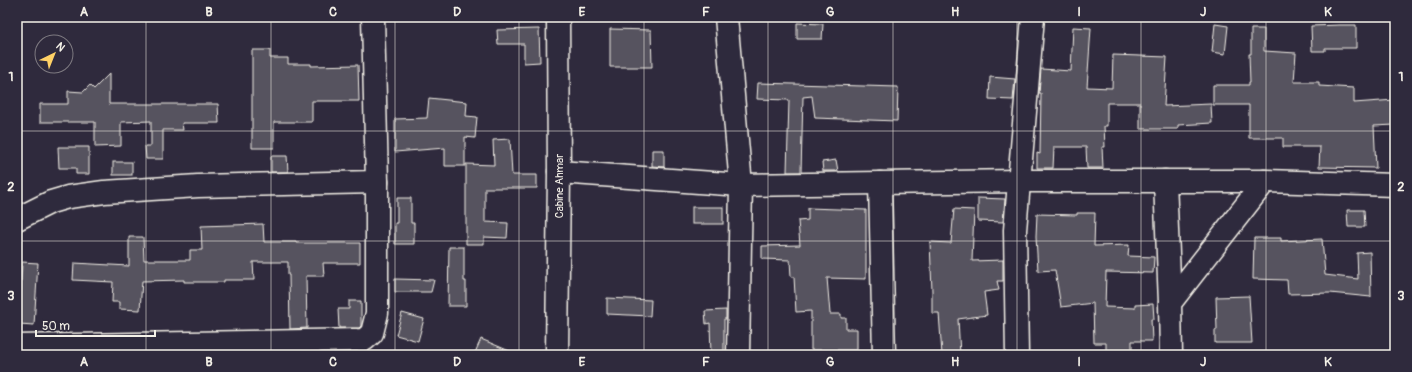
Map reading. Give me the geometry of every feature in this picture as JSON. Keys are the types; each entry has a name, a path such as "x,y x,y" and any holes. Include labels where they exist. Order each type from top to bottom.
{"street":[{"path":"17,346 364,340 372,333 377,313 377,182 373,17"},
{"name":"Cabine Ahmar","path":"557,355 559,172 558,17"},
{"path":"726,17 741,185 738,355"},
{"path":"1017,355 1016,230 1032,17"},
{"path":"559,172 741,185 1020,181 1265,181 1395,185"},
{"path":"1164,181 1171,355"},
{"path":"1170,303 1265,181"},
{"path":"17,219 51,202 68,197 104,192 198,186 377,182"},
{"path":"880,183 884,355"}],"building":[{"path":"797,23 823,24 822,39 797,39"},
{"path":"1215,24 1228,26 1225,54 1212,52"},
{"path":"1356,25 1356,48 1325,48 1325,51 1312,51 1311,26"},
{"path":"1073,27 1091,28 1087,87 1112,88 1113,55 1167,57 1164,106 1211,104 1212,123 1178,125 1178,129 1140,129 1140,103 1107,103 1107,126 1104,126 1105,147 1102,147 1103,168 1087,168 1086,147 1054,147 1053,168 1037,168 1037,153 1040,154 1041,93 1039,93 1041,69 1071,71"},
{"path":"539,29 540,62 524,63 524,44 498,44 497,30"},
{"path":"610,29 651,30 652,67 610,67"},
{"path":"1251,29 1264,29 1264,51 1296,53 1294,82 1319,82 1319,86 1354,88 1354,103 1395,100 1395,125 1374,126 1376,168 1319,167 1320,147 1283,147 1283,138 1249,138 1249,105 1213,105 1213,85 1249,85"},
{"path":"252,50 270,50 270,58 288,58 288,64 311,64 311,66 358,65 359,101 312,101 312,122 274,122 274,148 252,148"},
{"path":"109,74 109,104 218,104 219,123 182,123 183,130 163,130 163,159 146,159 145,146 151,146 151,121 121,122 121,146 95,147 95,122 40,122 40,104 68,104 68,91 83,92 90,85 94,89"},
{"path":"990,77 1015,79 1013,100 989,99"},
{"path":"758,83 898,87 897,121 815,118 812,96 803,97 801,172 787,172 789,100 757,99"},
{"path":"429,98 467,102 466,116 477,117 475,138 465,137 465,166 445,166 445,148 395,152 395,119 427,118"},
{"path":"510,139 512,175 537,175 537,188 485,188 485,222 508,223 507,238 484,237 484,244 466,244 466,164 494,165 493,140"},
{"path":"58,147 89,147 89,174 76,174 76,168 59,168"},
{"path":"652,150 664,150 664,167 652,166"},
{"path":"271,156 287,156 288,172 271,172"},
{"path":"836,160 838,171 823,171 822,162"},
{"path":"113,162 132,162 132,175 113,175"},
{"path":"397,198 411,198 411,223 414,223 414,244 395,244"},
{"path":"978,198 1005,199 1003,222 978,221"},
{"path":"692,207 723,207 723,224 692,224"},
{"path":"808,208 866,210 866,279 827,278 830,314 841,314 841,318 846,318 846,329 857,329 857,350 811,350 811,311 796,312 794,277 791,277 790,260 762,259 762,246 800,245 798,221 808,220"},
{"path":"954,209 974,210 972,261 1003,260 1003,281 997,281 999,290 984,292 987,315 958,319 960,355 942,355 939,313 932,313 930,242 951,243"},
{"path":"1347,210 1364,210 1365,227 1348,227"},
{"path":"1077,213 1095,213 1094,246 1129,245 1128,256 1154,257 1153,273 1106,272 1105,307 1135,308 1135,305 1153,304 1154,319 1151,319 1152,341 1132,341 1132,355 1106,355 1106,343 1094,343 1093,303 1061,307 1055,270 1038,271 1036,236 1037,214 1077,215"},
{"path":"263,224 264,242 360,243 360,263 323,263 324,276 306,276 307,328 290,329 288,262 253,262 254,280 224,280 224,282 184,282 184,280 142,281 140,310 119,309 119,302 112,302 113,282 73,280 74,263 129,266 129,237 143,237 144,260 190,260 190,250 202,250 201,226"},
{"path":"1254,238 1281,238 1281,241 1322,239 1325,275 1358,279 1357,253 1370,252 1371,297 1330,293 1288,294 1287,280 1253,279"},
{"path":"449,247 464,247 466,306 448,306"},
{"path":"22,262 38,263 34,325 19,324"},
{"path":"395,279 434,280 431,292 395,292"},
{"path":"1249,296 1252,343 1215,343 1215,330 1217,330 1216,297"},
{"path":"607,298 651,300 650,316 607,314"},
{"path":"349,301 361,301 361,326 359,328 339,328 338,309 349,309"},
{"path":"726,310 726,319 724,319 724,355 711,355 710,323 706,324 705,311"},
{"path":"402,313 424,319 418,341 396,335"},
{"path":"481,339 519,355 474,355"}]}
